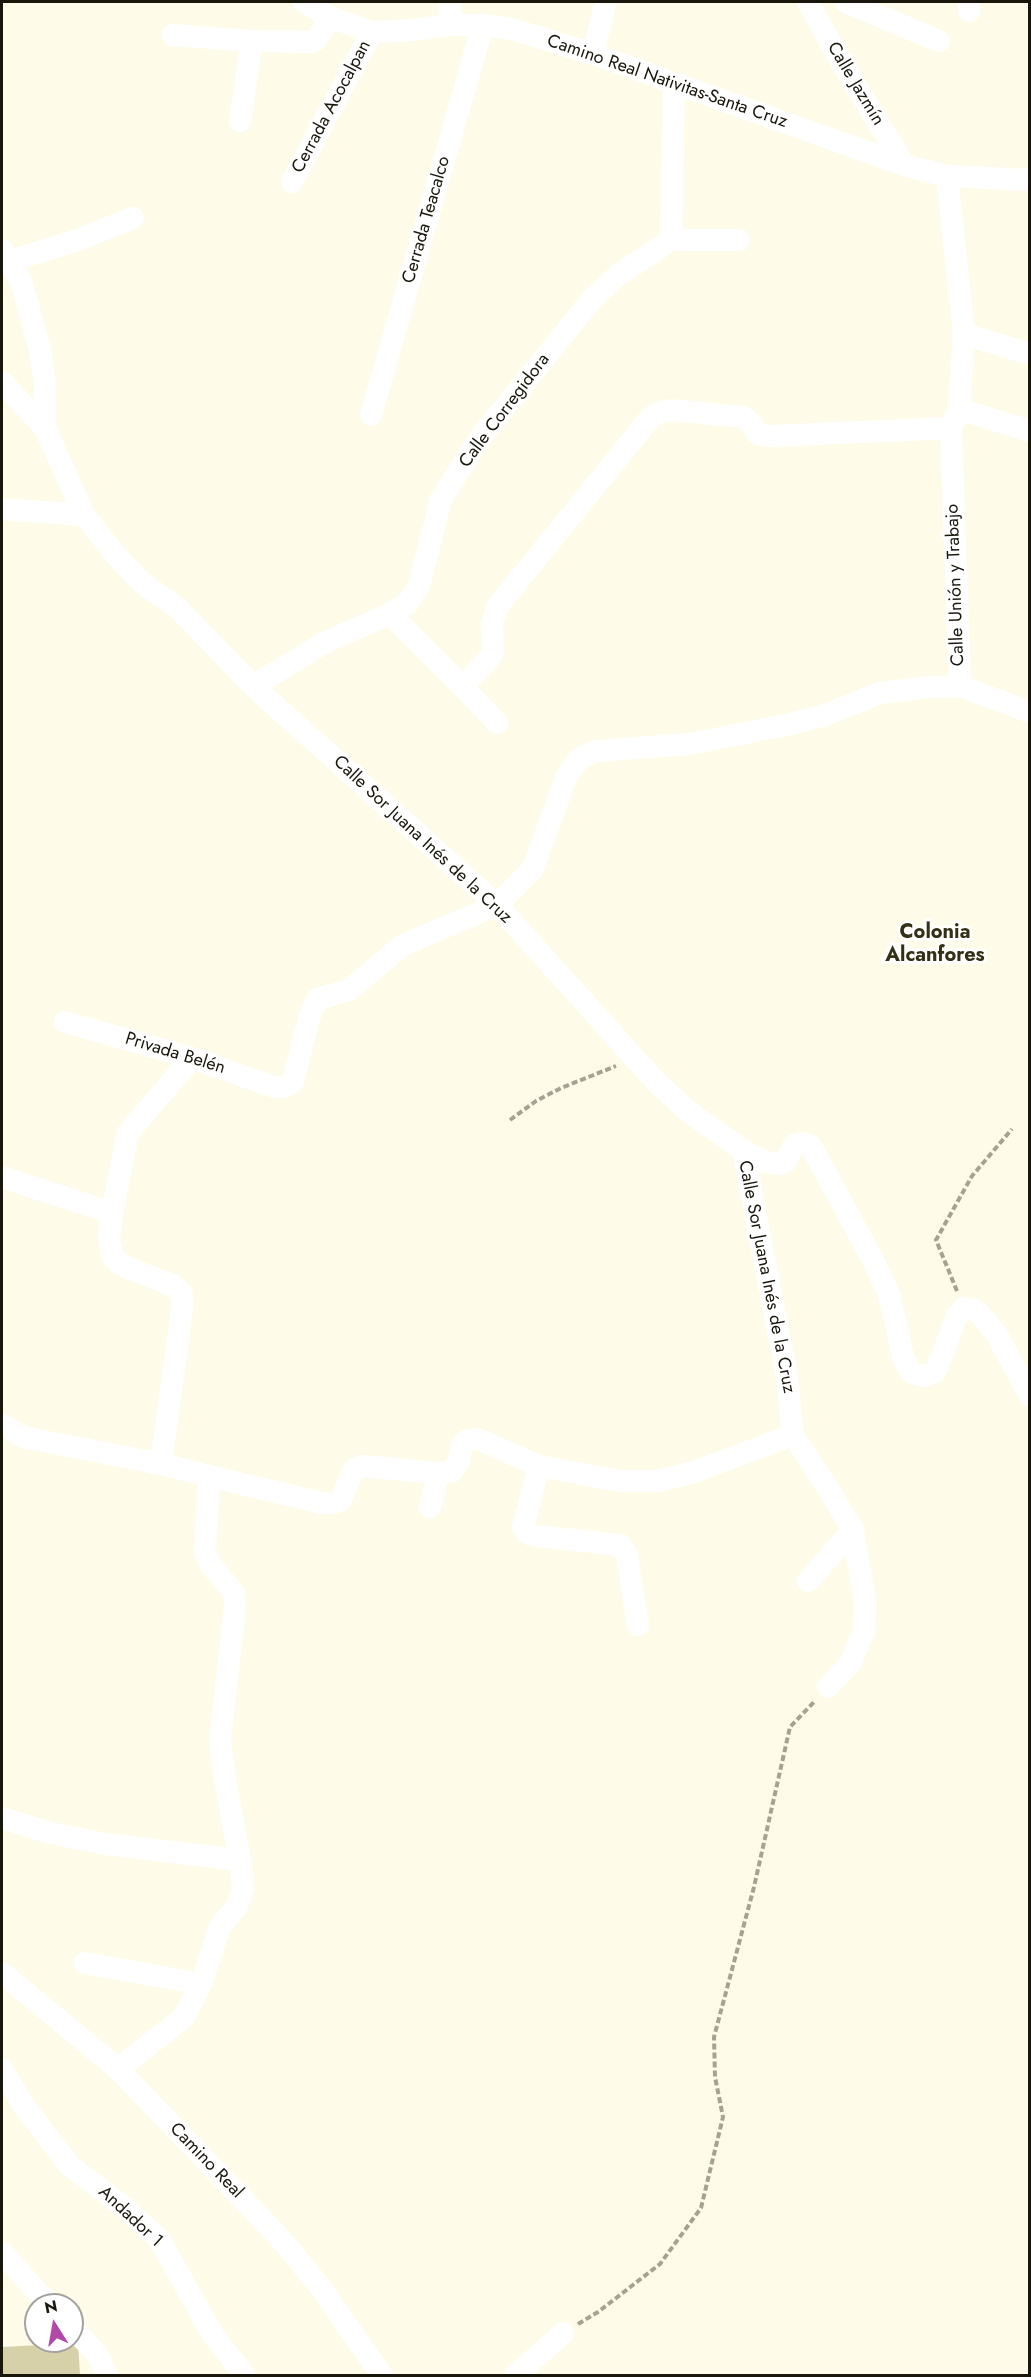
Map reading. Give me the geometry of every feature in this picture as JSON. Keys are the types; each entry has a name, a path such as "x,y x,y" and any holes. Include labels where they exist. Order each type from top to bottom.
{"street":[{"name":"Camino Real Nativitas-Santa Cruz","path":"304,2 330,17 372,32 451,25 483,25 513,29 593,54 904,165 947,176 1029,180"},
{"path":"450,2 451,25"},
{"path":"593,54 606,2"},
{"name":"Calle Jazmín","path":"808,2 840,60 904,165"},
{"path":"846,2 939,41"},
{"path":"173,35 252,41 312,42 317,39 330,17"},
{"name":"Cerrada Teacalco","path":"371,415 483,25"},
{"name":"Cerrada Acocalpan","path":"292,182 372,32"},
{"path":"240,121 252,41"},
{"path":"674,84 671,240 739,240"},
{"name":"Calle Unión y Trabajo","path":"497,905 532,869 566,777 579,759 596,751 689,744 791,724 880,693 960,686 955,418 964,334 947,176"},
{"path":"45,428 45,385 40,349 21,281 6,255 75,241 133,218"},
{"name":"Calle Corregidora","path":"253,686 326,642 390,614 408,603 419,586 441,499 480,438 593,298 617,276 671,240"},
{"path":"964,334 1029,354"},
{"name":"Calle Sor Juana Inés de la Cruz","path":"2,382 45,428 84,515 141,582 179,609 253,686 497,905 657,1083 689,1112 743,1150 785,1365 793,1435"},
{"path":"462,686 493,652 492,625 497,607 651,417 660,412 693,412 743,417 753,424 760,435 955,418 1029,431"},
{"path":"2,509 84,515"},
{"path":"390,614 497,723"},
{"path":"960,686 1029,712"},
{"name":"Privada Belén","path":"65,1022 192,1058 274,1086 284,1087 293,1082 309,1018 317,999 349,990 403,945 497,905"},
{"path":"161,1464 183,1302 180,1292 172,1285 124,1266 113,1257 109,1240 128,1133 192,1058"},
{"path":"743,1150 765,1162 781,1164 786,1161 794,1145 803,1143 811,1146 889,1294 904,1359 911,1372 923,1376 935,1372 956,1317 964,1308 974,1310 983,1317 997,1335 1029,1396"},
{"path":"3,1180 112,1213"},
{"path":"2,1424 24,1437 161,1464 322,1503 334,1503 341,1500 353,1470 362,1466 438,1473 452,1472 458,1463 462,1445 468,1440 478,1439 539,1466 620,1481 659,1481 694,1472 793,1435 853,1530 865,1601 864,1632 850,1664 828,1687"},
{"path":"539,1466 523,1527 528,1534 537,1536 621,1545 627,1556 638,1625"},
{"path":"430,1507 438,1473"},
{"path":"118,2069 184,2017 201,1984 220,1927 237,1906 243,1888 220,1738 235,1608 234,1593 210,1564 205,1552 209,1476"},
{"path":"808,1581 853,1530"},
{"path":"5,1819 51,1833 106,1844 240,1860"},
{"path":"85,1963 201,1984"},
{"name":"Camino Real","path":"2,1973 118,2069 281,2239 322,2289 382,2376"},
{"name":"Andador 1","path":"2,2069 30,2114 70,2166 124,2207 159,2239 213,2335 244,2376"},
{"path":"2,2252 38,2293"},
{"path":"515,2376 563,2333"},
{"path":"84,2340 97,2354 107,2376"}],"path":[{"path":"510,1120 536,1101 561,1088 636,1059"},
{"path":"964,1308 936,1240 972,1176 1012,1129"},
{"path":"563,2333 598,2312 660,2264 701,2208 723,2117 715,2077 714,2037 753,1887 790,1727 828,1687"}],"shaded area":[{"path":"24,2346 24,2353 79,2353 80,2375 2,2376 2,2347"}],"district":[{"name":"Colonia Alcanfores","path":"935,944"}]}
